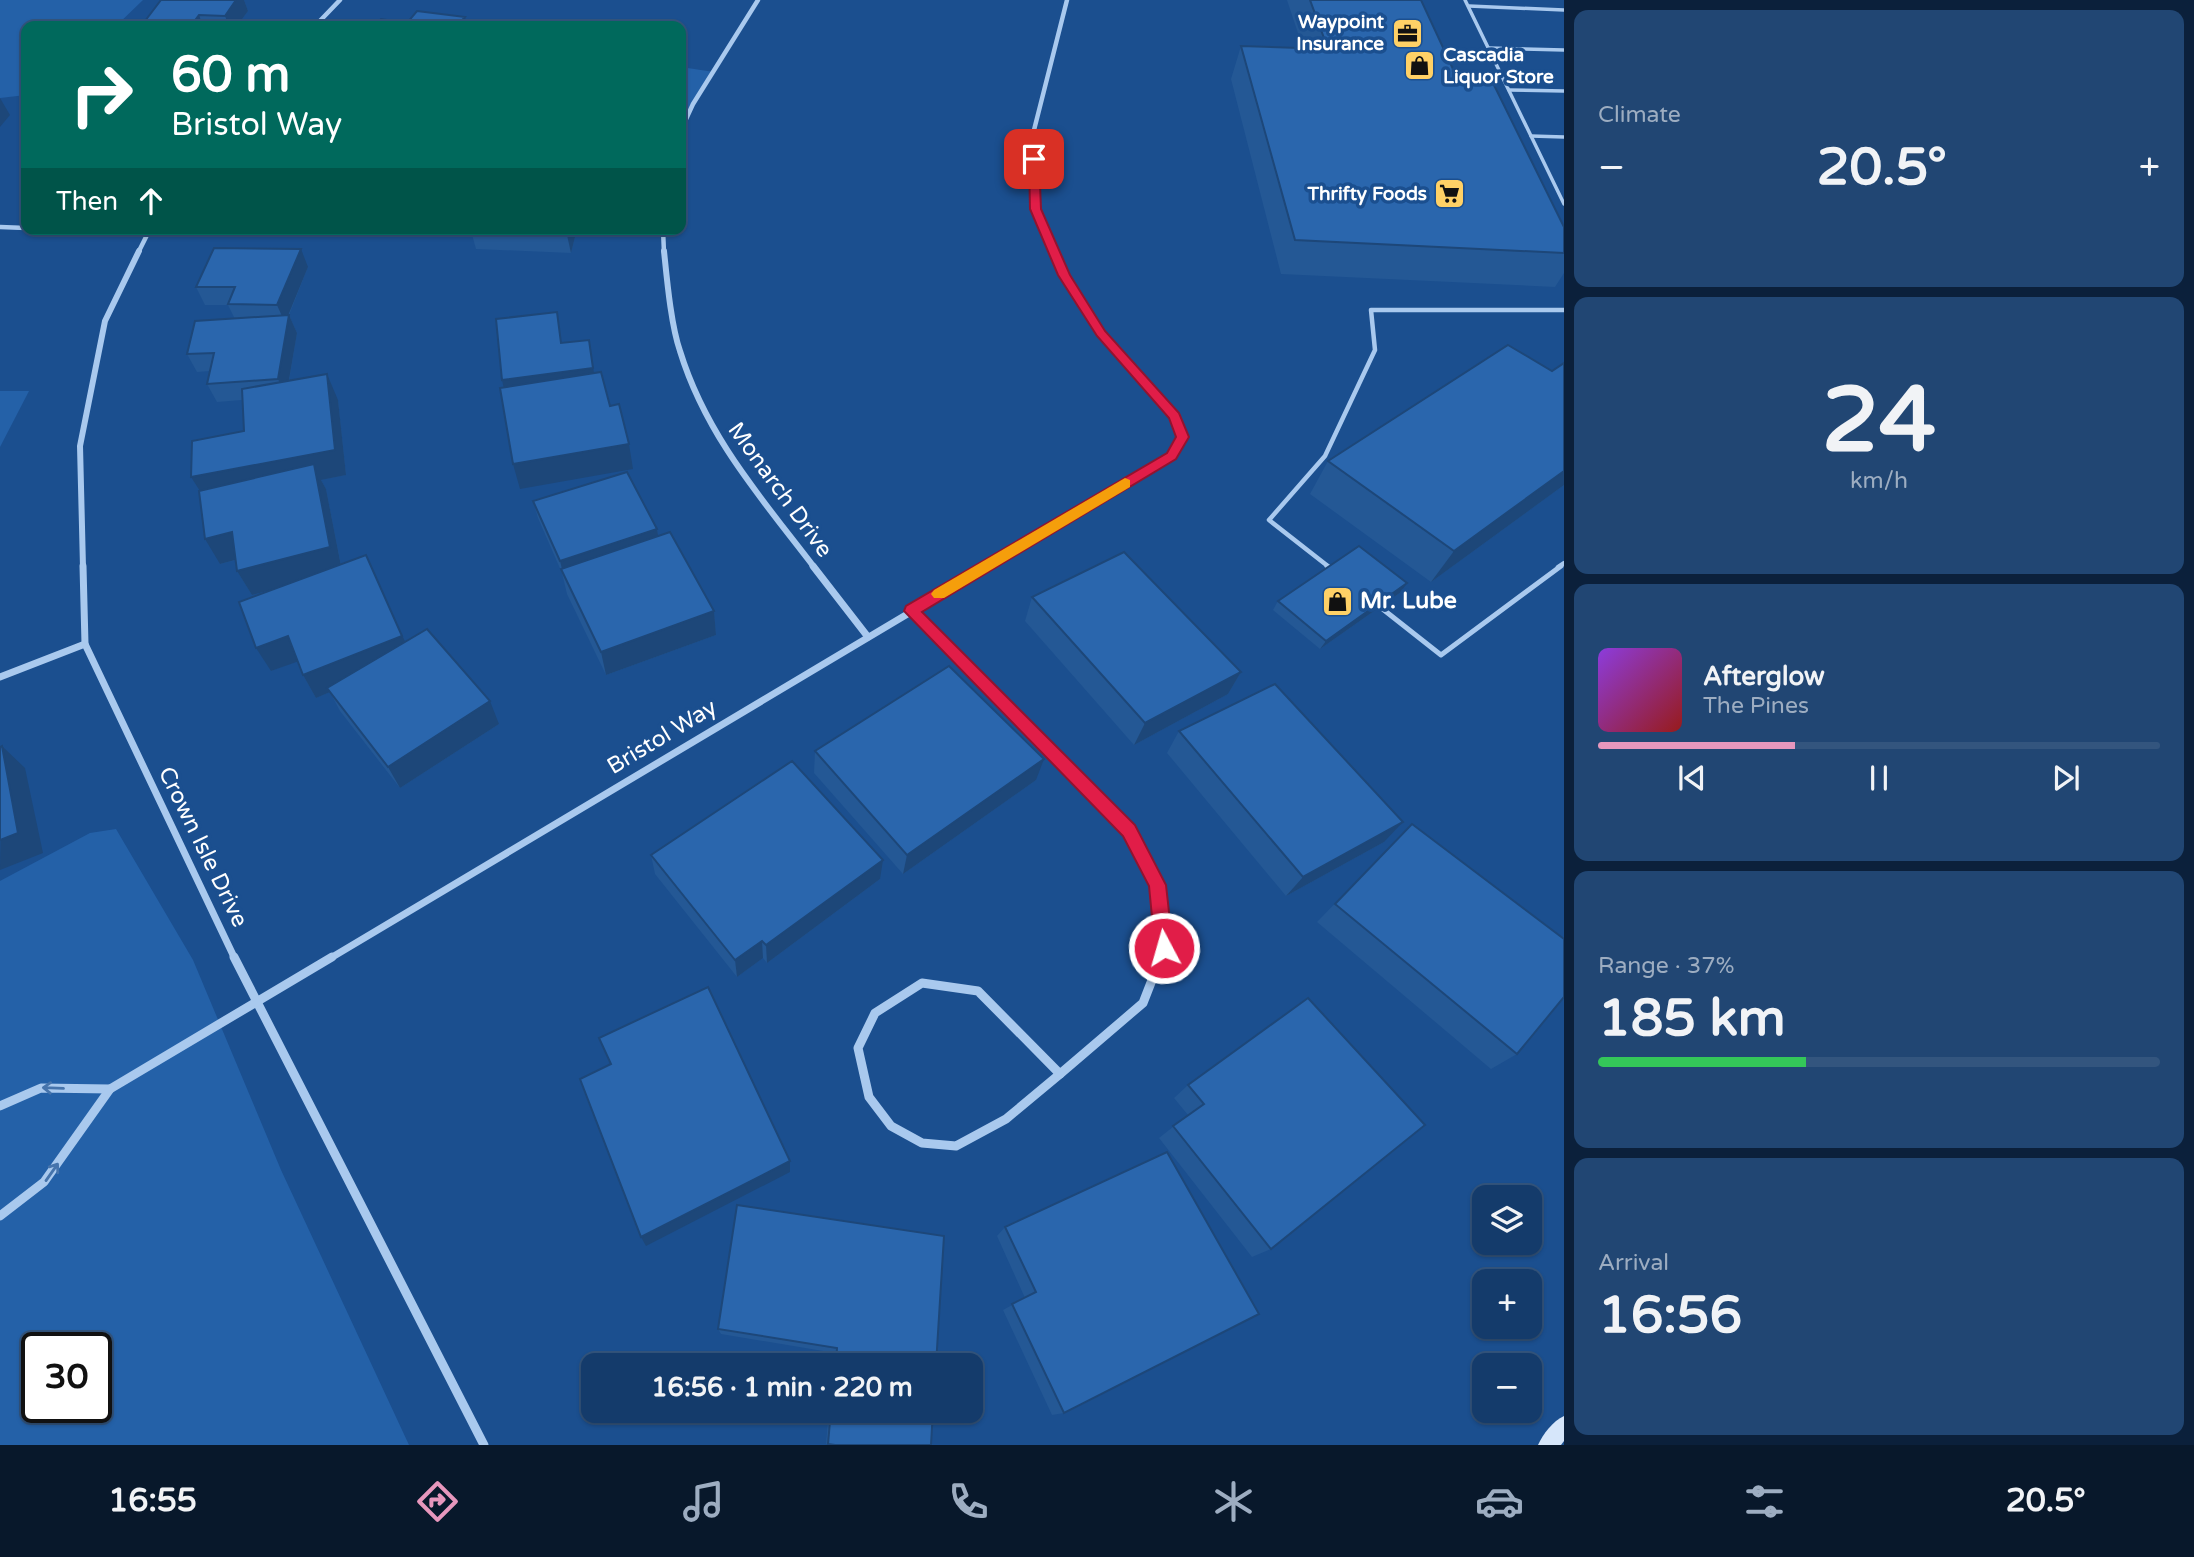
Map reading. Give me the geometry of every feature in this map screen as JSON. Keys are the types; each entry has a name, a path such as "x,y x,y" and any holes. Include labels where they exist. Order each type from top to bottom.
{"main road":[{"path":"1548,1445 1564,1426"}],"street":[{"path":"320,21 340,0"},
{"path":"686,119 758,0"},
{"name":"Bristol Way","path":"110,1089 1172,456 1182,437 1174,416 1101,334 1064,275 1035,209 1033,134 1067,0"},
{"path":"0,227 21,228"},
{"name":"Crown Isle Drive","path":"148,235 105,321 80,446 85,644 256,1002 484,1445"},
{"name":"Monarch Drive","path":"663,235 679,349 699,399 727,454 868,637"},
{"path":"911,611 1129,831 1157,885 1164,948 1143,1003 1060,1074 1006,1119 956,1146 922,1143 891,1126 869,1097 858,1048 875,1013 922,983 978,991 1060,1074"},
{"path":"0,677 85,644"},
{"path":"0,1107 41,1087 110,1089"},
{"path":"0,1216 44,1182 110,1089"}],"lane":[{"path":"1465,0 1564,204"},
{"path":"1469,6 1564,10"},
{"path":"1489,48 1564,50"},
{"path":"1509,90 1564,92"},
{"path":"1531,136 1564,137"},
{"path":"1556,187 1564,187"},
{"path":"1345,579 1269,520 1325,456 1375,350 1371,310 1564,310"},
{"path":"1366,596 1441,655 1564,563"}],"shaded area":[{"path":"0,0 143,0 121,21 21,21 21,96 0,98"},
{"path":"686,68 714,72 686,121"},
{"path":"0,391 29,391 0,447"},
{"path":"116,829 193,960 281,1170 409,1445 0,1445 0,881 90,833"}],"building":[{"path":"161,0 236,0 225,16 199,15 194,21 145,21"},
{"path":"1310,0 1421,0 1459,82 1493,83 1564,227 1564,253 1295,240 1241,46 1328,49"},
{"path":"417,11 465,17 461,21 409,21"},
{"path":"214,248 301,249 277,305 228,304 235,287 196,287"},
{"path":"557,312 561,343 589,340 593,368 502,380 496,319"},
{"path":"289,315 278,379 207,384 214,353 187,354 195,321"},
{"path":"1508,345 1552,371 1564,363 1564,471 1454,551 1328,461"},
{"path":"601,372 610,406 619,404 629,444 513,464 500,388"},
{"path":"327,374 335,450 191,477 192,441 244,431 242,389"},
{"path":"314,464 330,547 237,571 232,532 205,539 199,491"},
{"path":"627,472 657,529 560,561 533,501"},
{"path":"670,532 714,611 601,652 561,569"},
{"name":"Mr. Lube","path":"1359,546 1407,583 1326,641 1278,601"},
{"path":"1124,552 1241,672 1145,723 1032,597"},
{"path":"366,555 402,636 303,675 288,636 256,648 239,602"},
{"path":"427,629 490,701 388,767 327,688"},
{"path":"949,666 1044,759 907,855 815,751"},
{"path":"1275,684 1403,822 1303,877 1179,731"},
{"path":"2,746 18,833 0,840 0,747"},
{"path":"792,761 883,860 766,945 762,941 735,960 651,855"},
{"path":"1412,824 1564,939 1564,997 1517,1054 1335,904"},
{"path":"708,987 790,1161 641,1237 580,1079 611,1064 599,1038"},
{"path":"1308,998 1425,1125 1271,1249 1173,1126 1204,1104 1188,1085"},
{"path":"1167,1152 1259,1314 1064,1413 1012,1304 1036,1292 1005,1227"},
{"path":"737,1205 944,1236 937,1353 837,1353 837,1348 718,1329"},
{"path":"830,1423 932,1423 931,1445 828,1444"}],"slow traffic":[{"path":"939,594 1125,483"}],"place":[{"name":"Waypoint Insurance","path":"1407,33"},
{"name":"Cascadia Liquor Store","path":"1420,66"},
{"name":"Thrifty Foods","path":"1450,194"},
{"name":"Mr. Lube","path":"1337,601"}],"route":[{"path":"1034,159 1035,209 1064,275 1101,334 1174,416 1182,437 1172,456 911,611 1129,831 1157,885 1164,948"}]}
